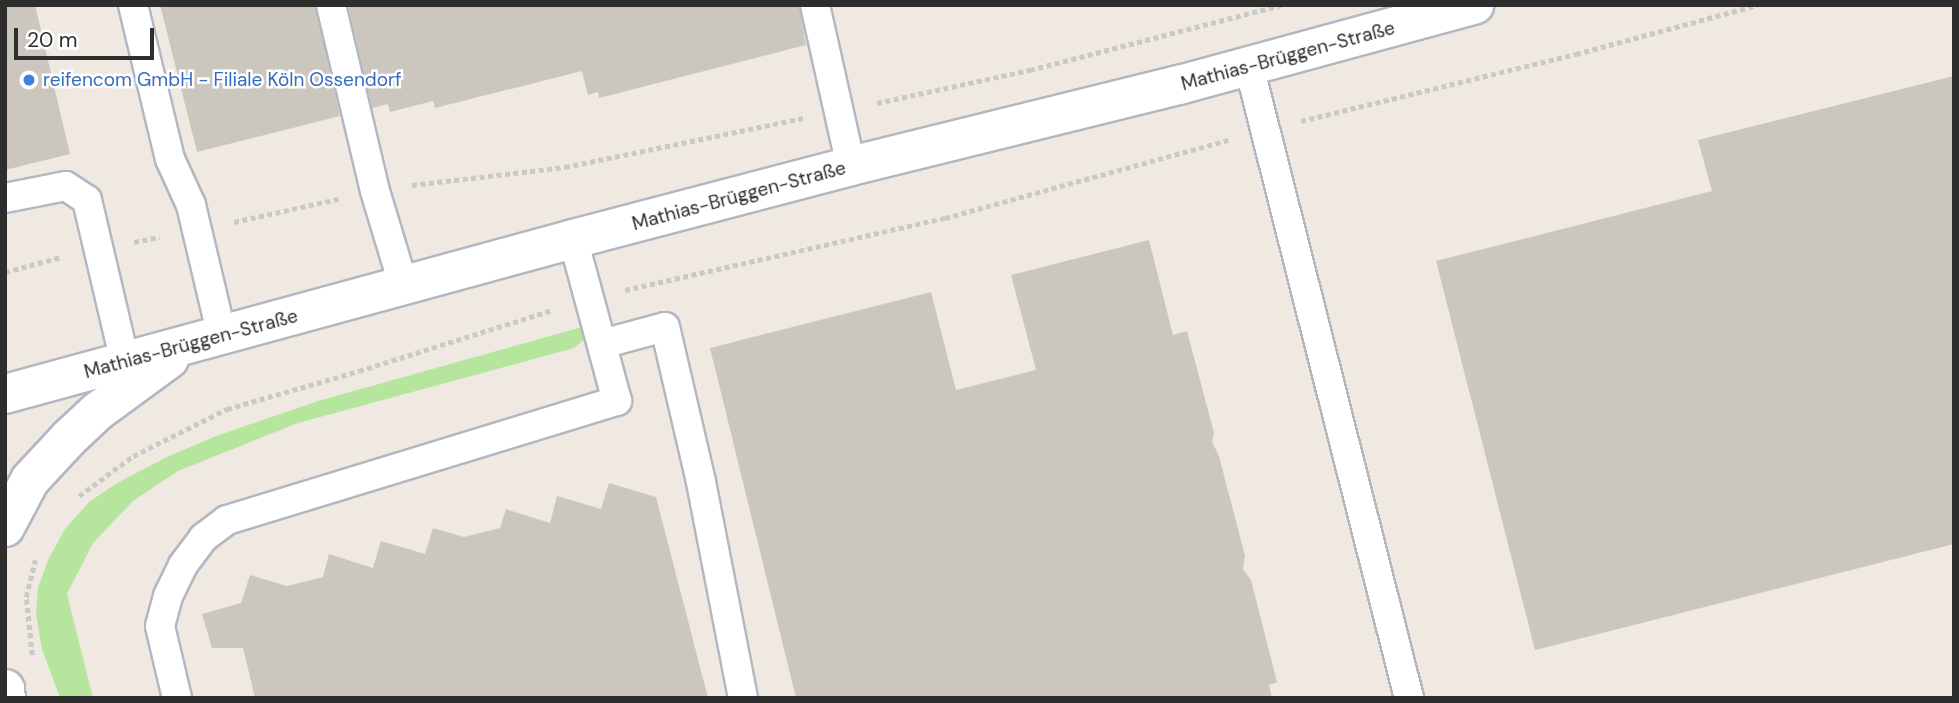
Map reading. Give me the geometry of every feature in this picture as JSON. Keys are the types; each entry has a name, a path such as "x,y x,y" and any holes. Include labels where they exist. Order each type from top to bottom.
{"street":[{"name":"Mathias-Brüggen-Straße","path":"5,394 573,239 1249,66 1474,5"},
{"path":"5,527 12,509 30,480 69,438 132,385 166,361 214,338"},
{"path":"5,689 6,698"}],"lane":[{"path":"133,5 170,159 191,205 214,338"},
{"path":"331,5 375,191 404,287"},
{"path":"815,5 852,166"},
{"path":"1249,66 1409,698"},
{"path":"5,198 66,186 87,200 125,362"},
{"path":"177,698 160,626 168,596 183,565 203,538 227,520 617,401 573,239"},
{"path":"602,344 665,327 701,482 743,698"}],"path":[{"path":"5,272 99,249 375,191 565,167 841,110 1030,70 1281,5"},
{"path":"74,500 133,456 227,409 359,371 589,298 945,218 1264,130 1576,54 1758,5"},
{"path":"36,665 27,624 26,597 30,572 40,547"}],"green space":[{"path":"593,324 586,338 574,348 298,423 178,471 133,501 93,543 67,594 93,698 60,698 42,649 36,614 38,588 48,560 65,529 89,502 117,483 167,457 216,436 318,401"}],"building":[{"name":"reifencom GmbH - Filiale Köln Ossendorf","path":"5,5 35,5 70,154 5,170"},
{"path":"160,5 315,5 340,116 197,152"},
{"path":"348,5 799,5 806,45 599,98 598,92 588,95 582,71 435,108 433,101 390,112 388,104 372,108"},
{"path":"1954,76 1954,544 1535,650 1436,261 1712,191 1698,140"},
{"path":"1149,240 1173,335 1187,331 1214,433 1212,442 1219,456 1245,556 1243,569 1251,580 1277,682 1269,685 1272,698 796,698 710,348 931,292 956,390 1036,370 1011,275"},
{"path":"609,483 656,497 708,698 255,698 243,648 212,648 202,614 241,603 250,575 287,586 323,577 329,554 373,568 381,541 425,554 433,528 464,537 500,528 506,509 550,523 557,496 601,509"}],"place":[{"name":"reifencom GmbH - Filiale Köln Ossendorf","path":"29,80"}]}
